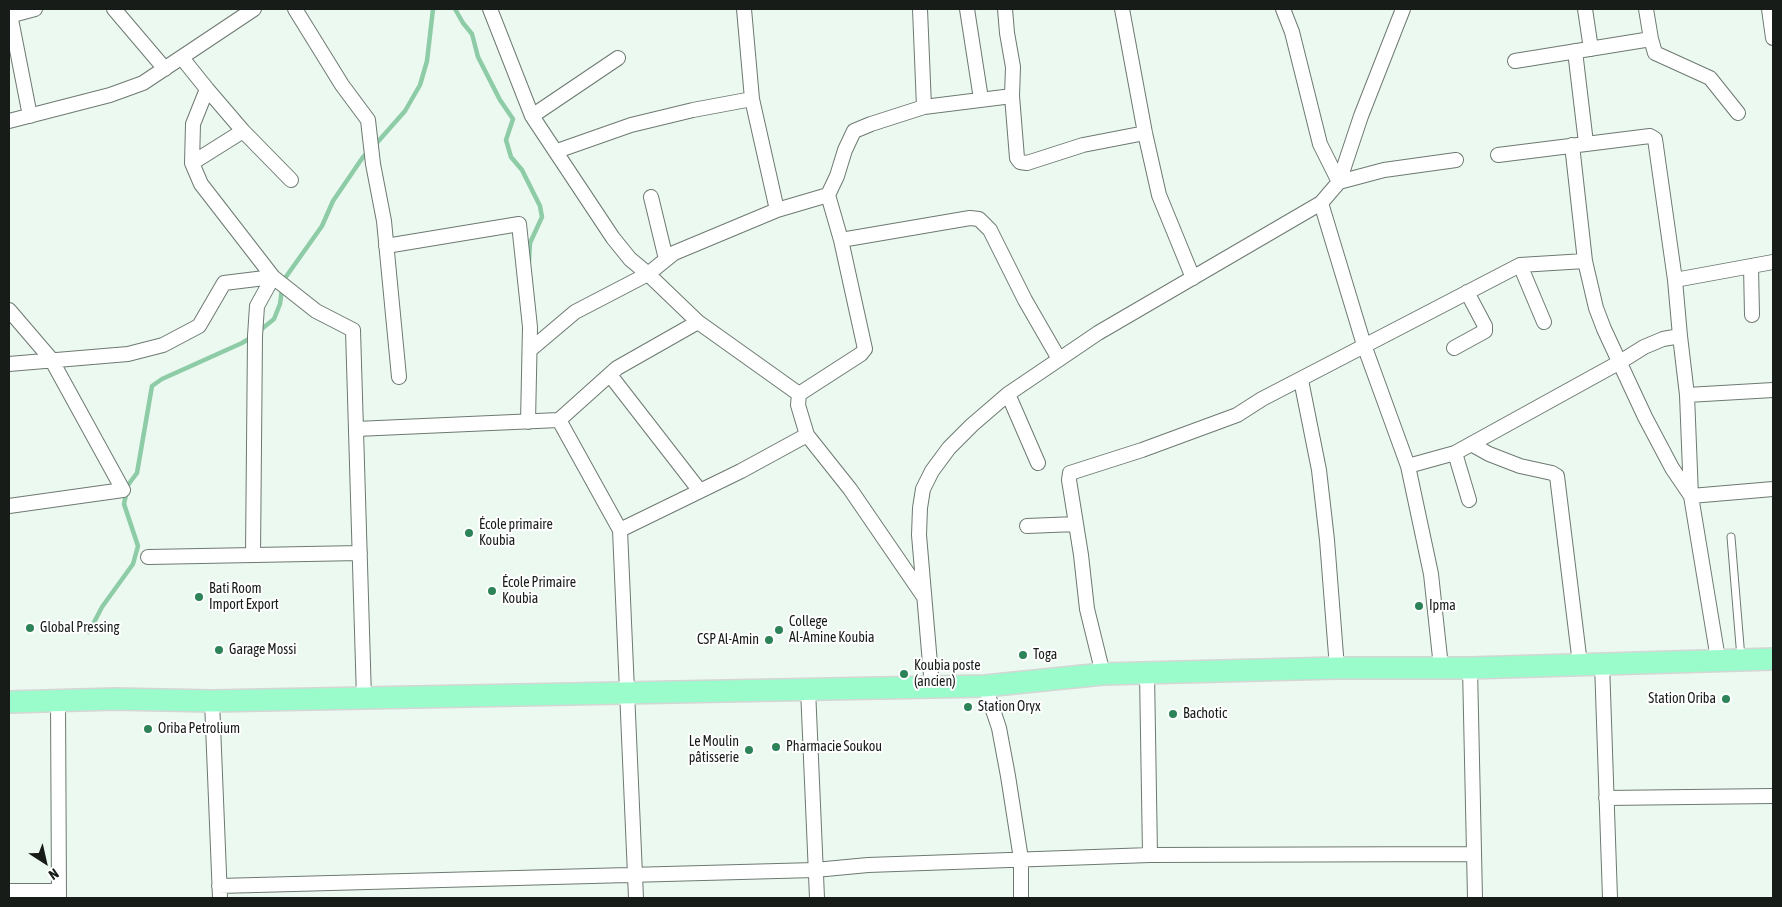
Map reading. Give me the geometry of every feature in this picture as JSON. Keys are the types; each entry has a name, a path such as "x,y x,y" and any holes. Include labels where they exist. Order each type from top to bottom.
{"main road":[{"path":"9,702 152,699 212,701 985,686 1103,674 1337,668 1470,668 1773,659"}],"street":[{"path":"30,116 9,13 34,9"},
{"path":"114,9 164,69"},
{"path":"9,121 110,94 143,83 254,9"},
{"path":"295,9 342,85 368,120 373,164 384,222 399,377"},
{"path":"490,9 532,116 613,238 630,259 698,322 799,394"},
{"path":"744,9 752,99 777,210"},
{"path":"920,9 924,107"},
{"path":"967,9 981,100"},
{"path":"1005,9 1013,67 1012,96 1017,158 1023,163 1027,163 1083,145 1145,133"},
{"path":"1122,9 1145,133 1159,195 1193,278"},
{"path":"1283,9 1292,32 1320,144 1339,182"},
{"path":"932,687 919,535 923,489 932,471 949,448 1008,394 1098,333 1321,202 1339,182 1361,116 1403,9"},
{"path":"1585,9 1591,49"},
{"path":"1646,9 1653,50 1657,56 1710,78 1738,113"},
{"path":"1769,9 1773,38"},
{"path":"1515,61 1651,39"},
{"path":"1575,51 1585,261 1596,308 1604,329 1650,425 1672,468 1691,496"},
{"path":"182,58 243,131 291,180"},
{"path":"532,116 618,58"},
{"path":"206,89 193,124 192,163 200,184 273,278 316,311 353,330 364,698"},
{"path":"799,394 861,354 865,349 841,240 828,195 854,132 871,124 924,107 1012,96"},
{"path":"557,151 631,126 693,110 752,99"},
{"path":"192,163 243,131"},
{"path":"1498,155 1650,136 1655,138 1675,280 1687,395 1691,496 1718,660"},
{"path":"1339,182 1384,170 1456,160"},
{"path":"530,350 575,312 648,274 674,253 777,210 828,195"},
{"path":"651,197 666,259"},
{"path":"1321,202 1364,345 1408,466 1431,574 1441,667"},
{"path":"841,240 970,218 979,219 990,230 1024,300 1059,359"},
{"path":"386,246 520,224 530,327 528,422"},
{"path":"1103,674 1087,608 1068,480 1070,473 1142,450 1237,414 1364,345 1520,265 1585,261"},
{"path":"1675,280 1773,262"},
{"path":"1520,265 1544,322"},
{"path":"1750,266 1752,315"},
{"path":"9,364 128,354 163,345 198,326 224,283 273,278"},
{"path":"253,555 256,316 257,306 273,278"},
{"path":"1454,348 1484,332 1485,326 1467,292"},
{"path":"9,310 51,360 123,490 9,506"},
{"path":"356,429 559,420 617,368 698,322"},
{"path":"1408,466 1455,453 1644,347 1662,339 1680,336"},
{"path":"610,375 700,491"},
{"path":"1301,380 1319,470 1328,540 1337,668"},
{"path":"1687,395 1773,390"},
{"path":"799,394 798,405 807,435 850,490 924,598"},
{"path":"1008,394 1038,463"},
{"path":"559,420 620,530 636,898"},
{"path":"620,530 741,471 807,435"},
{"path":"1471,444 1520,466 1558,476 1580,664"},
{"path":"1455,453 1469,500"},
{"path":"1691,496 1773,489"},
{"path":"1028,526 1076,524"},
{"path":"148,557 360,553"},
{"path":"1602,663 1610,898"},
{"path":"1470,668 1475,898"},
{"path":"1147,673 1150,855"},
{"path":"985,686 999,728 1021,859 1022,898"},
{"path":"808,689 817,898"},
{"path":"9,891 59,895 58,700"},
{"path":"212,701 220,892 635,874 816,870 868,865 1150,855 1474,854"},
{"path":"1606,798 1773,796"}],"lane":[{"path":"1730,537 1742,659"}],"waterway":[{"path":"375,145 405,111 420,85 427,61 433,9"},
{"path":"455,9 472,34 478,57 500,100 513,119 506,140 511,157 522,170 540,206 542,217 530,243 529,261"},
{"path":"283,281 322,226 333,201 369,151"},
{"path":"258,332 274,319 280,304 282,289"},
{"path":"89,632 102,607 133,564 138,546 124,504 128,485 137,473 152,386 162,379 252,337"}],"place":[{"name":"École primaire Koubia","path":"469,533"},
{"name":"École Primaire Koubia","path":"492,591"},
{"name":"Bati Room Import Export","path":"199,597"},
{"name":"Ipma","path":"1419,606"},
{"name":"Global Pressing","path":"30,628"},
{"name":"College Al-Amine Koubia","path":"779,630"},
{"name":"CSP Al-Amin","path":"769,640"},
{"name":"Garage Mossi","path":"219,650"},
{"name":"Toga","path":"1023,655"},
{"name":"Koubia poste (ancien)","path":"904,674"},
{"name":"Station Oriba","path":"1726,699"},
{"name":"Station Oryx","path":"968,707"},
{"name":"Bachotic","path":"1173,714"},
{"name":"Oriba Petrolium","path":"148,729"},
{"name":"Pharmacie Soukou","path":"776,747"},
{"name":"Le Moulin pâtisserie","path":"749,750"}]}
